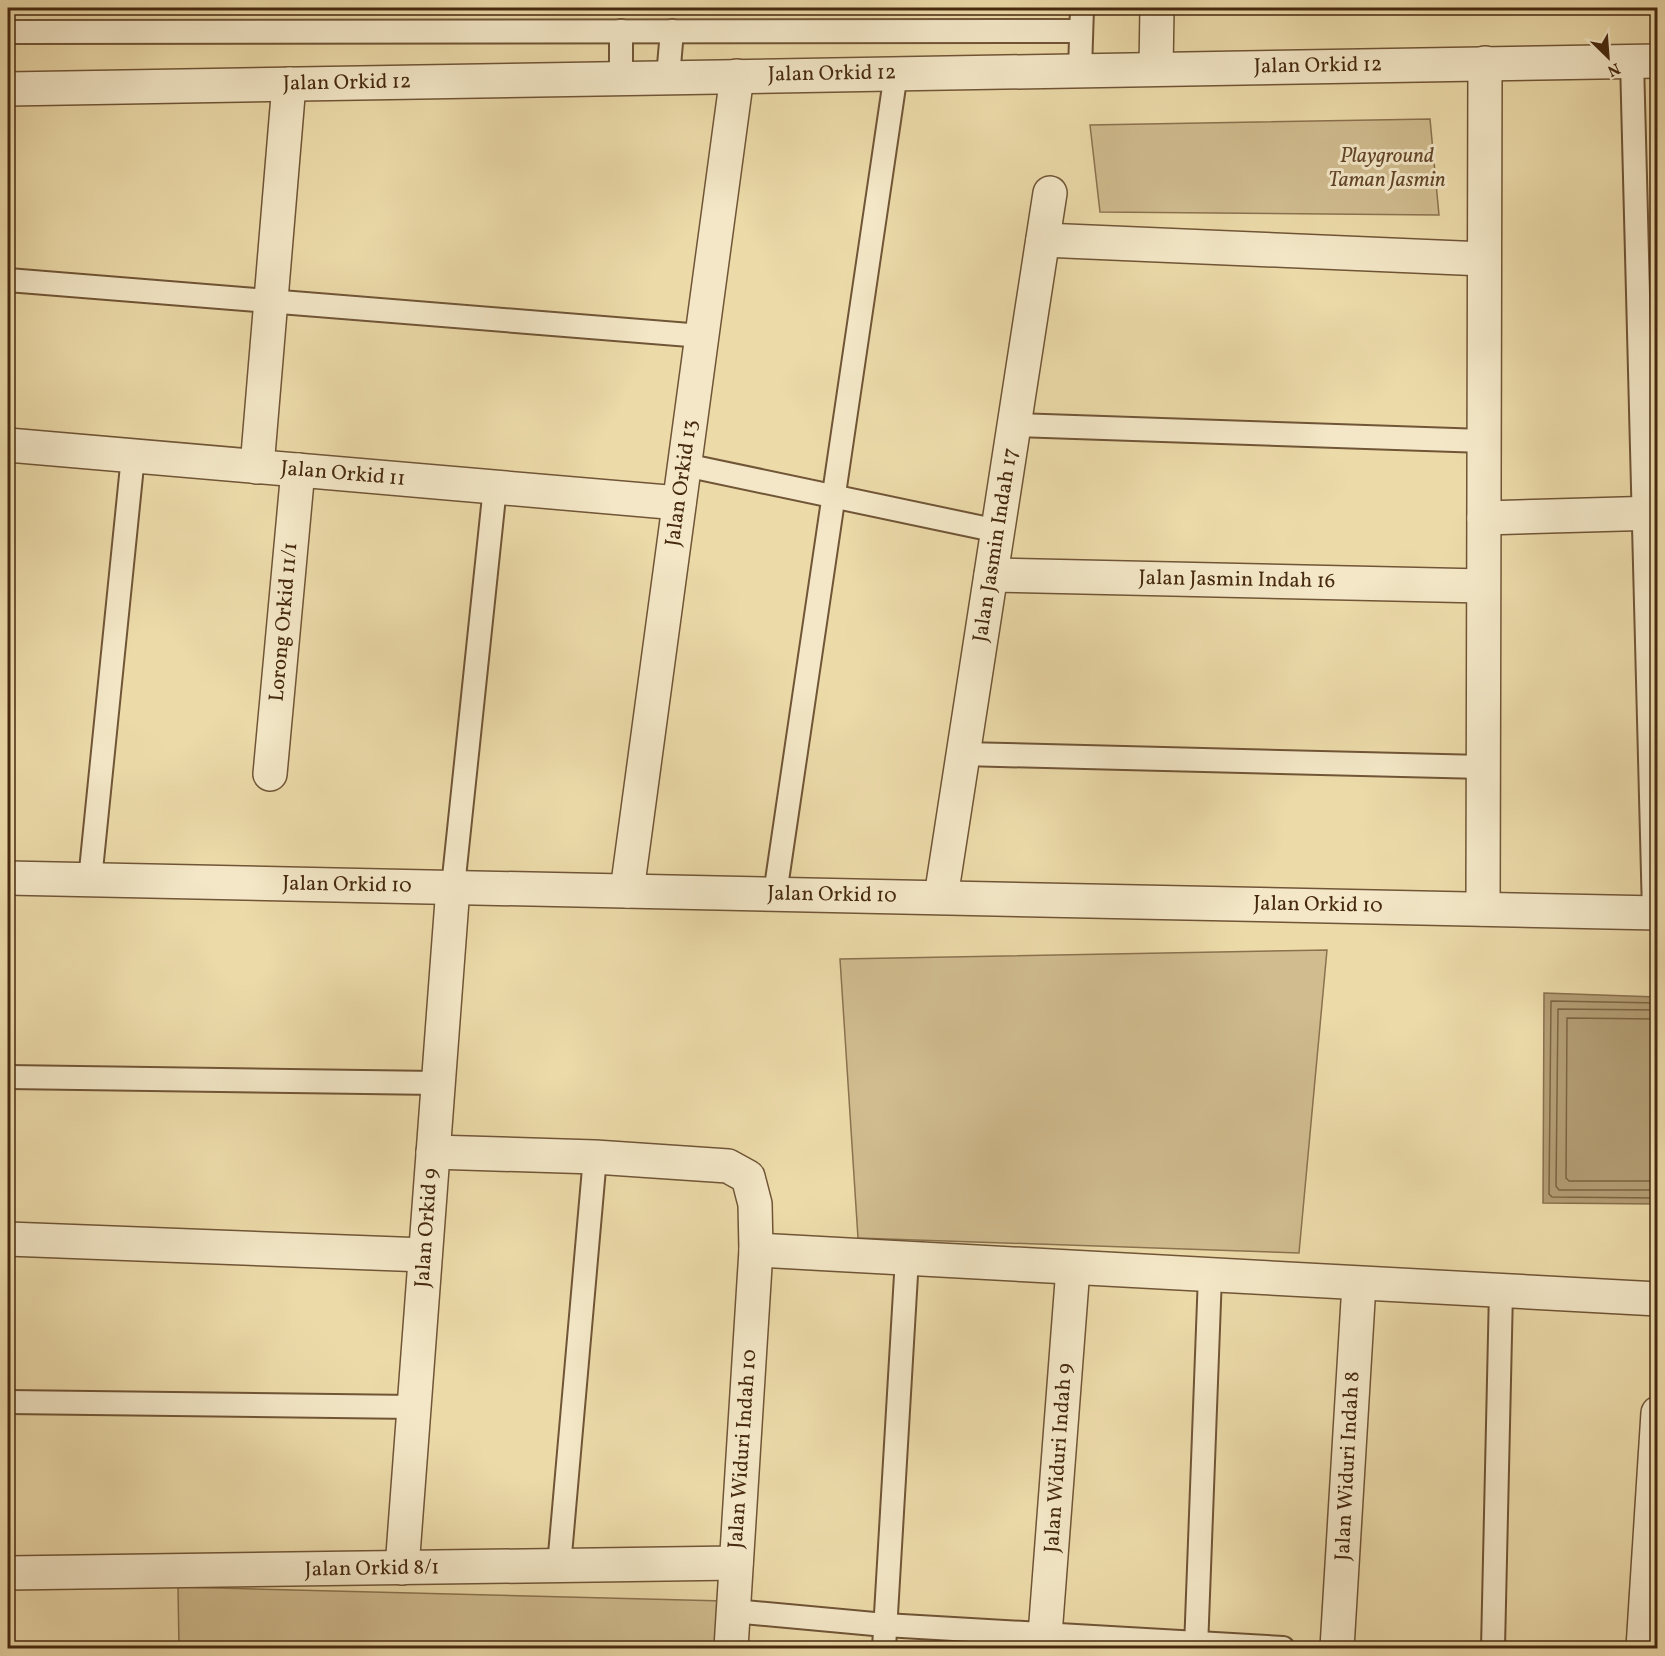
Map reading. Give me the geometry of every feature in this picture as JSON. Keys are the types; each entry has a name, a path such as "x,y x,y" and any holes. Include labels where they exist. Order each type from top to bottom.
{"street":[{"path":"1156,69 1157,8"},
{"name":"Jalan Orkid 12","path":"8,89 1645,61"},
{"path":"1483,909 1485,63"},
{"name":"Jalan Orkid 13","path":"627,891 737,76"},
{"path":"257,467 289,84"},
{"name":"Jalan Jasmin Indah 17","path":"941,897 1050,193"},
{"path":"1042,240 1484,259"},
{"name":"Jalan Orkid 11","path":"8,445 680,503"},
{"name":"Lorong Orkid 11/1","path":"270,774 298,470"},
{"path":"1484,518 1650,513"},
{"name":"Jalan Jasmin Indah 16","path":"991,574 1483,586"},
{"name":"Jalan Orkid 10","path":"8,878 1656,913"},
{"name":"Jalan Orkid 9","path":"402,1568 453,887"},
{"path":"433,1152 595,1156"},
{"name":"Jalan Widuri Indah 10","path":"595,1156 728,1166 748,1177 755,1204 756,1250 731,1648"},
{"path":"8,1239 425,1255"},
{"path":"756,1250 1658,1299"},
{"name":"Jalan Widuri Indah 9","path":"1045,1641 1073,1268"},
{"name":"Jalan Widuri Indah 8","path":"1337,1648 1359,1284"},
{"path":"1648,1629 1658,1413"},
{"name":"Jalan Orkid 8/1","path":"8,1573 736,1563"}],"lane":[{"path":"1080,70 1082,8"},
{"path":"621,31 621,78"},
{"path":"668,77 672,31"},
{"path":"8,32 1082,31"},
{"path":"1645,61 1656,913"},
{"path":"775,894 896,74"},
{"path":"8,280 702,336"},
{"path":"1014,425 1484,441"},
{"path":"90,880 133,456"},
{"path":"685,465 998,531"},
{"path":"453,887 495,487"},
{"path":"963,754 1483,767"},
{"path":"8,1077 437,1083"},
{"path":"559,1566 595,1156"},
{"path":"884,1648 907,1258"},
{"path":"1196,1646 1210,1275"},
{"path":"1493,1648 1501,1291"},
{"path":"8,1402 414,1407"},
{"path":"733,1611 1045,1641 1283,1648"}],"green space":[{"name":"Playground Taman Jasmin","path":"1430,119 1439,215 1100,212 1090,125"},
{"path":"1327,950 1299,1253 858,1238 840,959"},
{"path":"178,1587 724,1601 721,1648 179,1648"}],"water":[{"path":"1544,993 1657,997 1657,1204 1543,1203"}]}
